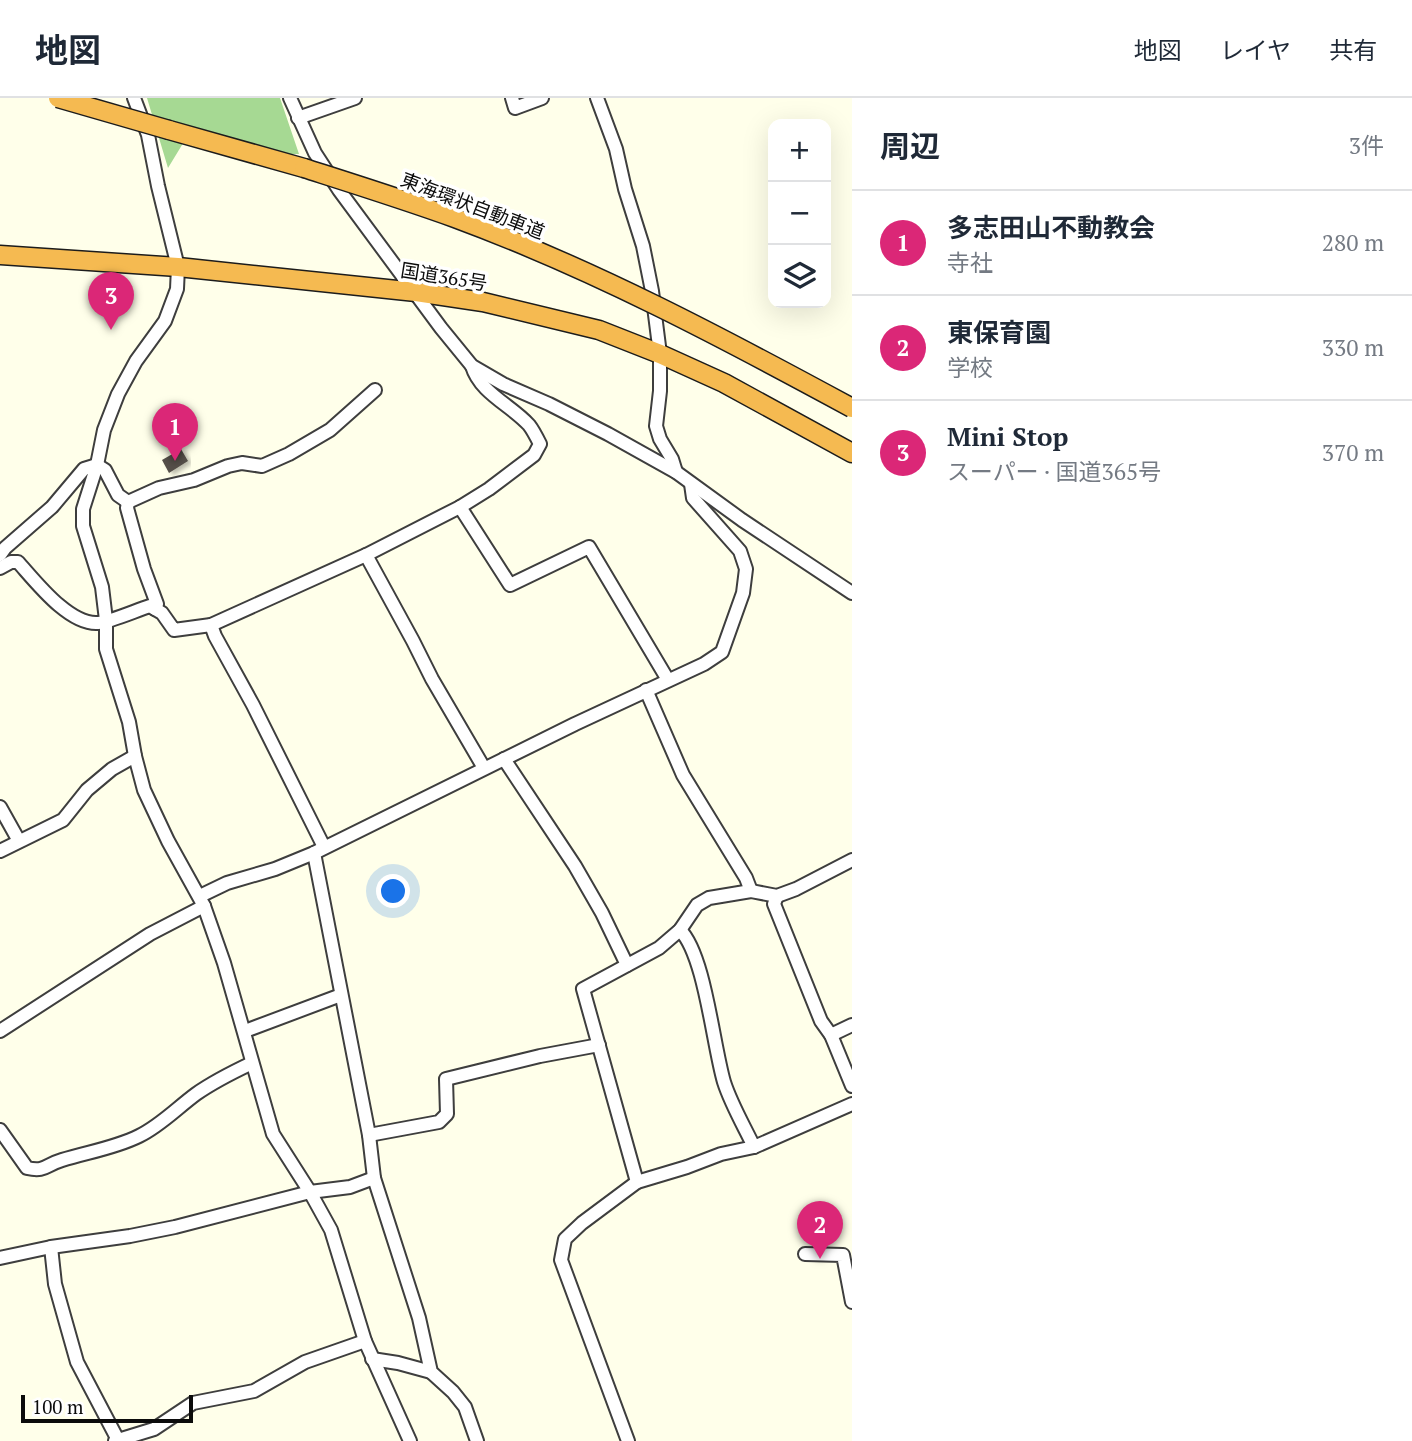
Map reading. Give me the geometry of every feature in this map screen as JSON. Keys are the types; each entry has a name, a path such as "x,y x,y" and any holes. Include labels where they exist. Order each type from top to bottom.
{"highway":[{"name":"東海環状自動車道","path":"58,98 303,168 456,219 581,271 682,318 852,408"},
{"name":"国道365号","path":"0,254 178,267 416,292 484,302 599,330 660,354 724,383 852,453"}],"street":[{"path":"134,98 148,135 178,267 177,289 166,321 136,361 118,394 104,430 97,465 83,509 83,526 102,587 106,649 129,722 144,790 168,841 202,901 245,1031 273,1134 331,1230 365,1341 410,1441"},
{"path":"290,98 315,153 340,190 472,366 676,472 742,520 852,593"},
{"path":"298,118 355,98"},
{"path":"512,98 515,108 542,98"},
{"path":"597,98 616,149 643,246 660,354 656,426 676,472"},
{"path":"0,568 11,562 18,562 57,605 78,619 97,623 150,606 162,612 174,630 211,625 366,555 460,508 534,455 540,444 529,425 489,391 475,376 472,366"},
{"path":"128,502 159,488 194,480 228,466 242,463 262,466 289,454 330,430 375,390"},
{"path":"0,555 52,507 84,469 97,465 105,470 118,495 128,502"},
{"path":"0,1031 227,883 275,869 319,850 704,664 722,652 743,593 746,569 740,551 694,498 691,484"},
{"path":"128,502 127,509 144,569 157,604 155,609"},
{"path":"460,508 510,585 589,547 668,680"},
{"path":"366,555 432,679 484,768"},
{"path":"211,625 253,705 319,850 341,995 369,1135 374,1178 419,1318 431,1372"},
{"path":"646,690 683,775 746,878 751,891"},
{"path":"0,851 63,820 88,790 111,769 135,756"},
{"path":"504,759 575,866 627,965"},
{"path":"0,807 19,841"},
{"path":"637,1182 583,989 659,948 680,930 697,905 709,898 751,891 776,896 796,889 852,860"},
{"path":"776,896 774,904 821,1021 831,1035 852,1086"},
{"path":"680,930 687,937 700,975 724,1083 754,1147"},
{"path":"245,1031 341,995"},
{"path":"831,1035 852,1025"},
{"path":"369,1135 439,1122 447,1114 446,1079 599,1045"},
{"path":"0,1130 27,1168 40,1171 60,1160 91,1153 140,1136 169,1117 197,1093 252,1063"},
{"path":"628,1441 561,1260 565,1239 637,1182 721,1154 754,1147 852,1104"},
{"path":"0,1258 175,1227 374,1178"},
{"path":"51,1247 55,1284 77,1362 117,1441 154,1429 192,1403 254,1391 305,1362 365,1341"},
{"path":"805,1254 844,1255 852,1302"},
{"path":"372,1359 431,1372 465,1407 477,1441"}],"green space":[{"path":"147,98 280,98 299,154 265,154 215,140 188,126 185,140 168,168"}],"building":[{"path":"181,449 188,461 169,473 162,460"}],"place":[{"name":"Mini Stop","path":"111,330"},
{"name":"多志田山不動教会","path":"175,461"},
{"name":"東保育園","path":"820,1259"}]}
